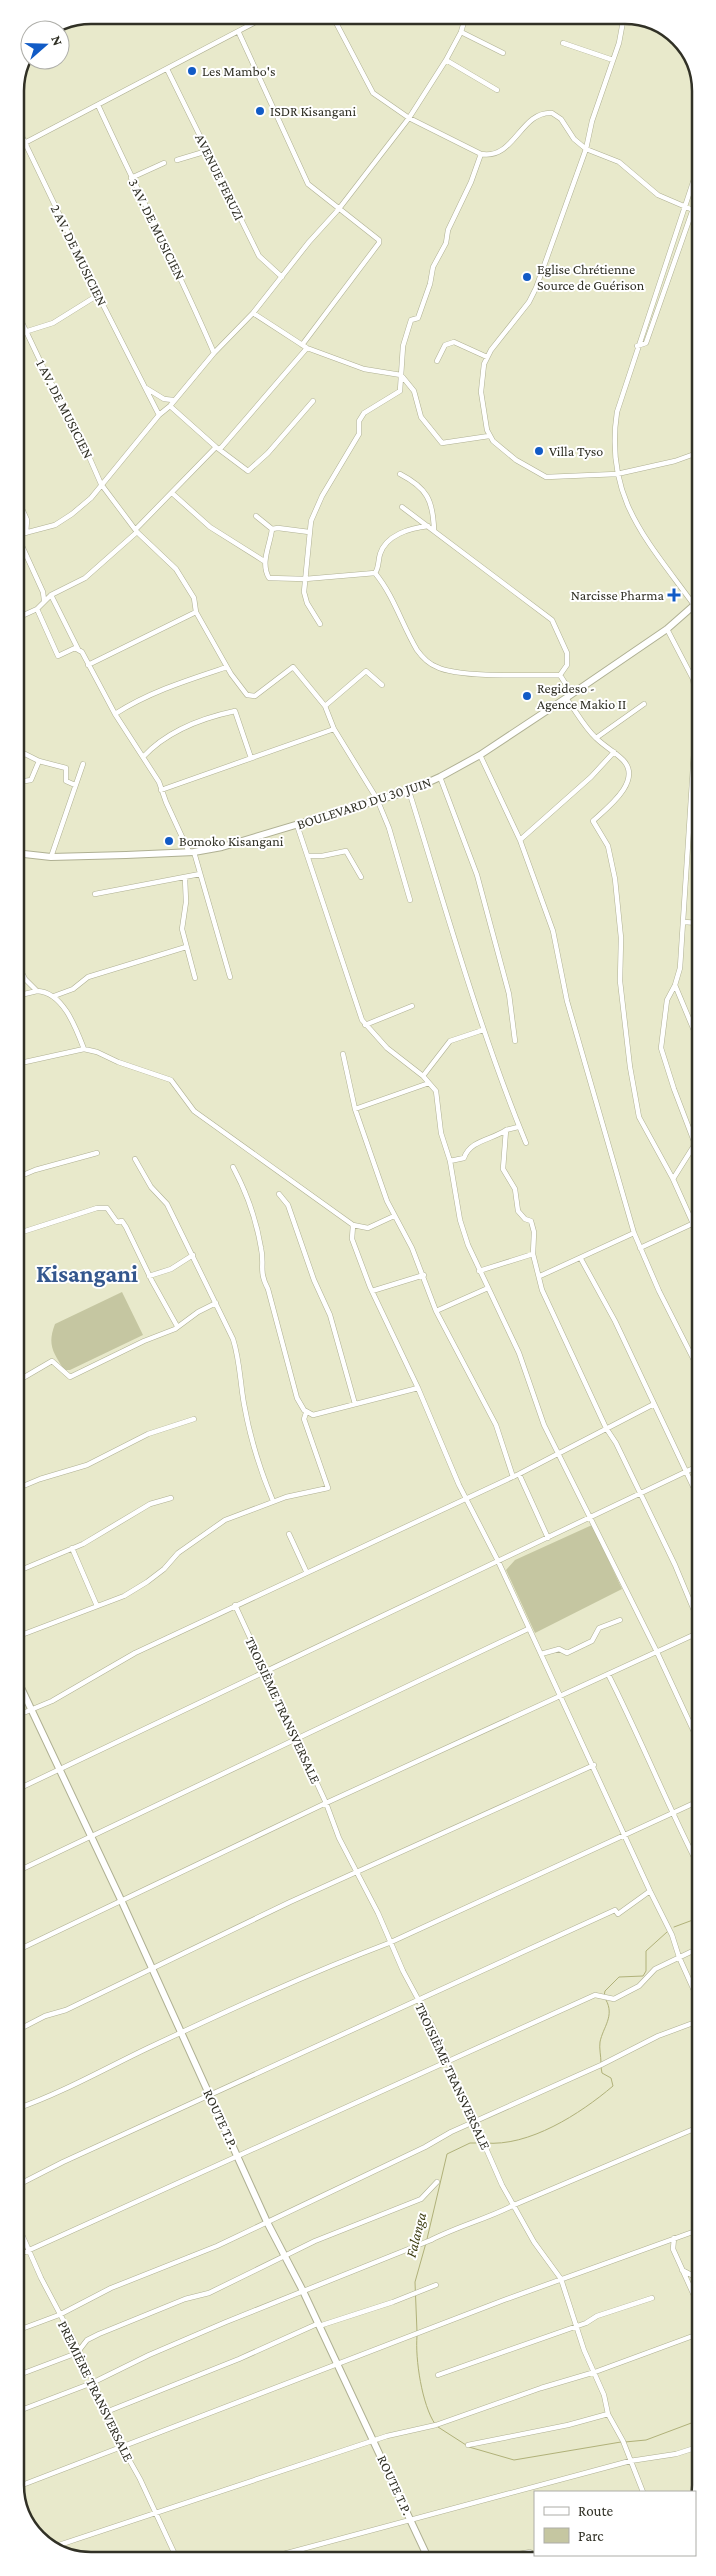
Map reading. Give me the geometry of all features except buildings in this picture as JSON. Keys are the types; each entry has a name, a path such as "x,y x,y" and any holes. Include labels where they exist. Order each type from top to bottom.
{"street":[{"path":"24,143 254,24"},
{"path":"336,24 368,87 409,118 481,154 494,155 503,150 534,116 552,113 561,120 574,139 586,149 619,162 658,195 692,211 646,343 637,346"},
{"path":"24,513 27,520 26,533 55,525 91,498 159,415 170,406 173,400 214,353 253,313 309,242 338,210 409,118 446,60 463,24"},
{"path":"622,24 613,60 592,121 586,149 536,288 528,302 487,357 481,392 489,436 516,460 546,477 617,474 675,461 692,455"},
{"path":"461,32 503,53"},
{"path":"24,615 37,609 50,595 85,578 123,547 172,493 218,448 304,347 379,243 378,238 338,210 313,189 302,174 239,33"},
{"path":"563,43 613,60"},
{"path":"446,60 497,90"},
{"name":"AVENUE FERUZI","path":"167,69 259,256 282,277"},
{"name":"3 AV. DE MUSICIEN","path":"98,105 131,178 183,281 214,353"},
{"name":"2 AV. DE MUSICIEN","path":"24,143 159,415"},
{"path":"177,160 207,151"},
{"path":"320,624 307,603 305,579 310,532 316,507 359,434 359,421 364,413 396,396 402,385 403,346 411,320 418,318 430,284 433,266 446,243 448,230 471,182 481,154"},
{"path":"131,178 164,163"},
{"path":"692,183 637,346 617,412 613,448 621,492 633,520 692,599"},
{"path":"667,261 674,265"},
{"path":"26,330 53,323 98,295"},
{"path":"253,313 304,347 364,369 401,375 414,391 421,418 442,443 489,436"},
{"name":"1 AV. DE MUSICIEN","path":"24,326 101,484 137,530 176,569 194,598 196,612 227,667 247,695 252,697 293,667 324,706"},
{"path":"437,361 445,345 454,342 487,357"},
{"path":"144,387 164,399 173,400"},
{"path":"170,406 246,471 250,471 313,401"},
{"path":"400,474 417,483 432,504 434,530"},
{"path":"172,493 210,527 264,561"},
{"path":"402,507 552,620 567,653 567,665 560,675"},
{"path":"256,516 272,529 310,532"},
{"path":"428,526 405,530 385,546 381,551 375,573 391,597 403,624 419,652 438,668 496,674 560,675"},
{"path":"272,529 264,561 265,572 269,578 305,579 375,573"},
{"path":"24,552 43,592 44,600"},
{"path":"50,595 114,714 160,782 160,790 192,852 200,874 230,977"},
{"path":"37,609 58,656 75,648 78,649"},
{"name":"BOULEVARD DU 30 JUIN","path":"24,853 51,857 192,852 222,847 377,799 409,791 440,777 480,755 667,629 692,610"},
{"path":"88,665 196,612"},
{"path":"667,629 692,677"},
{"path":"114,714 135,701 160,690 227,667"},
{"path":"382,685 366,671 324,706 334,729 377,799 389,828 410,900"},
{"path":"560,675 569,696 596,738 624,761 630,776 612,803 593,821 608,846 617,896 622,938 620,981 635,1101 639,1117 673,1179 692,1224 640,1248"},
{"path":"596,738 644,704"},
{"path":"143,757 152,747 187,727 216,715 236,711 251,758"},
{"path":"160,790 334,729"},
{"path":"520,840 578,788 614,752"},
{"path":"24,753 40,761 66,768 64,777 74,785"},
{"path":"480,755 520,840 557,945 567,1001 634,1233 659,1291 692,1356"},
{"path":"24,781 31,780 40,761"},
{"path":"51,857 74,785 83,764"},
{"path":"440,777 477,875 509,994 515,1041"},
{"path":"409,791 483,1030 518,1127 526,1143"},
{"path":"692,792 680,968 675,985 667,1000 661,1048 692,1136"},
{"path":"297,825 365,1025 387,1048 424,1076 436,1091 441,1133 450,1161 460,1220 479,1271 519,1352 537,1408 558,1455 656,1650 692,1729"},
{"path":"308,856 322,856 346,851 361,877"},
{"path":"95,894 200,874"},
{"path":"184,878 186,902 182,929 195,978"},
{"path":"683,922 692,923"},
{"path":"54,996 72,989 88,978 186,947"},
{"path":"24,977 37,991"},
{"path":"675,985 692,1026"},
{"path":"24,994 45,991 54,996 74,1024 84,1049"},
{"path":"365,1025 412,1006"},
{"path":"424,1076 450,1041 483,1030"},
{"path":"24,1062 84,1049 172,1080 194,1110 353,1225 368,1228 394,1216"},
{"path":"343,1054 355,1109 394,1216 412,1248 436,1311 496,1425 513,1477"},
{"path":"355,1109 429,1083"},
{"path":"450,1161 464,1158 466,1150 475,1144 506,1130 518,1127"},
{"path":"506,1130 503,1169 515,1189 518,1211 531,1221 534,1232 532,1254 550,1308 606,1428 616,1443 641,1494 692,1607"},
{"path":"673,1179 692,1149"},
{"path":"24,1176 97,1153"},
{"path":"135,1159 151,1187 167,1204 216,1303 240,1358 247,1422 259,1467 273,1501"},
{"path":"232,1167 244,1186 255,1216 262,1251 262,1277 268,1289 297,1398 306,1413 313,1415 418,1388"},
{"path":"279,1194 288,1205 314,1280 330,1315 355,1404"},
{"path":"24,1231 97,1208 107,1208 117,1222 122,1221 126,1227 149,1276 177,1326"},
{"path":"353,1225 352,1239 372,1291 418,1388 465,1499 498,1562 528,1629 594,1765 650,1891 669,1926 679,1957 692,1986"},
{"path":"540,1276 581,1259 634,1233"},
{"path":"479,1271 532,1254"},
{"path":"149,1276 172,1269 193,1255"},
{"path":"581,1259 615,1320 692,1482"},
{"path":"372,1291 424,1276"},
{"path":"436,1311 488,1288"},
{"path":"24,1377 52,1361 70,1377 144,1341 175,1329 216,1303"},
{"path":"24,1712 52,1701 135,1653 513,1477 654,1404"},
{"path":"24,1634 124,1596 164,1569 178,1553 213,1526 244,1511 273,1501 328,1488 304,1419 306,1413"},
{"path":"24,1486 87,1465 148,1434 194,1420"},
{"path":"24,1786 692,1468"},
{"path":"519,1474 548,1538"},
{"path":"24,1569 83,1544 150,1504 171,1498"},
{"path":"289,1534 306,1572"},
{"path":"72,1548 97,1606"},
{"name":"TROISIÈME TRANSVERSALE","path":"235,1606 326,1803 338,1838 358,1873 378,1913 389,1943 433,2026 502,2185 534,2242 561,2280 584,2350 604,2395 608,2414 623,2441 644,2491"},
{"path":"541,1654 559,1649 566,1653 587,1644 592,1641 597,1629 620,1620"},
{"path":"24,1868 528,1629"},
{"path":"24,1947 326,1803 561,1697 656,1650 692,1635"},
{"path":"608,1674 637,1731 671,1813 692,1854"},
{"name":"ROUTE T.P.","path":"24,1693 182,2032 267,2222 303,2291 425,2552"},
{"path":"24,2027 45,2016 66,2010 290,1902 594,1765"},
{"path":"24,2106 96,2075 182,2032 338,1962 389,1943 692,1804"},
{"path":"24,2182 62,2162 615,1910 618,1914 650,1891"},
{"path":"24,2252 596,1995 614,1999 639,1986 655,1968 692,1951"},
{"path":"24,2328 59,2315 111,2288 217,2246 476,2122 601,2065 658,2036 692,2023"},
{"path":"24,2409 92,2383 149,2355 431,2240 446,2231 456,2230 487,2219 514,2205 692,2130"},
{"path":"24,2373 77,2353 87,2340 99,2334 185,2299 209,2293 314,2241 421,2199 437,2182"},
{"path":"24,2484 422,2332 692,2232"},
{"path":"674,2238 673,2249 692,2292"},
{"name":"PREMIÈRE TRANSVERSALE","path":"24,2239 59,2315 79,2350 122,2447 140,2479 174,2552"},
{"path":"682,2270 692,2275"},
{"path":"106,2412 318,2325 393,2302 436,2285"},
{"path":"438,2375 486,2360 577,2326 598,2316 652,2298"},
{"path":"60,2545 374,2440 436,2425 541,2388 595,2372 692,2337"},
{"path":"468,2445 568,2425 608,2414"},
{"path":"292,2552 411,2521 445,2509 630,2461 676,2454 692,2449"}],"green space":[{"path":"122,1292 143,1335 70,1370 64,1370 51,1343 55,1324"},
{"path":"592,1525 622,1589 535,1633 506,1570 515,1560"}],"waterway":[{"name":"Falanga","path":"674,1927 692,1920"},
{"name":"Falanga","path":"604,1996 605,1991 619,1977 643,1976 646,1971 646,1951 667,1932"},
{"name":"Falanga","path":"601,2063 600,2042 609,2016 606,2000"},
{"name":"Falanga","path":"485,2143 519,2140 536,2134 570,2117 613,2086 611,2078 602,2073 601,2067"},
{"name":"Falanga","path":"427,2239 447,2154 470,2143 481,2143"},
{"name":"Falanga","path":"417,2332 415,2282 426,2243"},
{"name":"Falanga","path":"417,2336 420,2382 426,2405 435,2424"},
{"name":"Falanga","path":"625,2442 646,2440 692,2423"},
{"name":"Falanga","path":"438,2427 466,2445"},
{"name":"Falanga","path":"469,2447 514,2460 621,2442"}],"place":[{"name":"Les Mambo's","path":"192,71"},
{"name":"ISDR Kisangani","path":"260,111"},
{"name":"Eglise Chrétienne Source de Guérison","path":"527,277"},
{"name":"Villa Tyso","path":"539,451"},
{"name":"Narcisse Pharma","path":"674,595"},
{"name":"Regideso - Agence Makio II","path":"527,696"},
{"name":"Bomoko Kisangani","path":"169,841"}],"district":[{"name":"Kisangani","path":"87,1274"}]}
